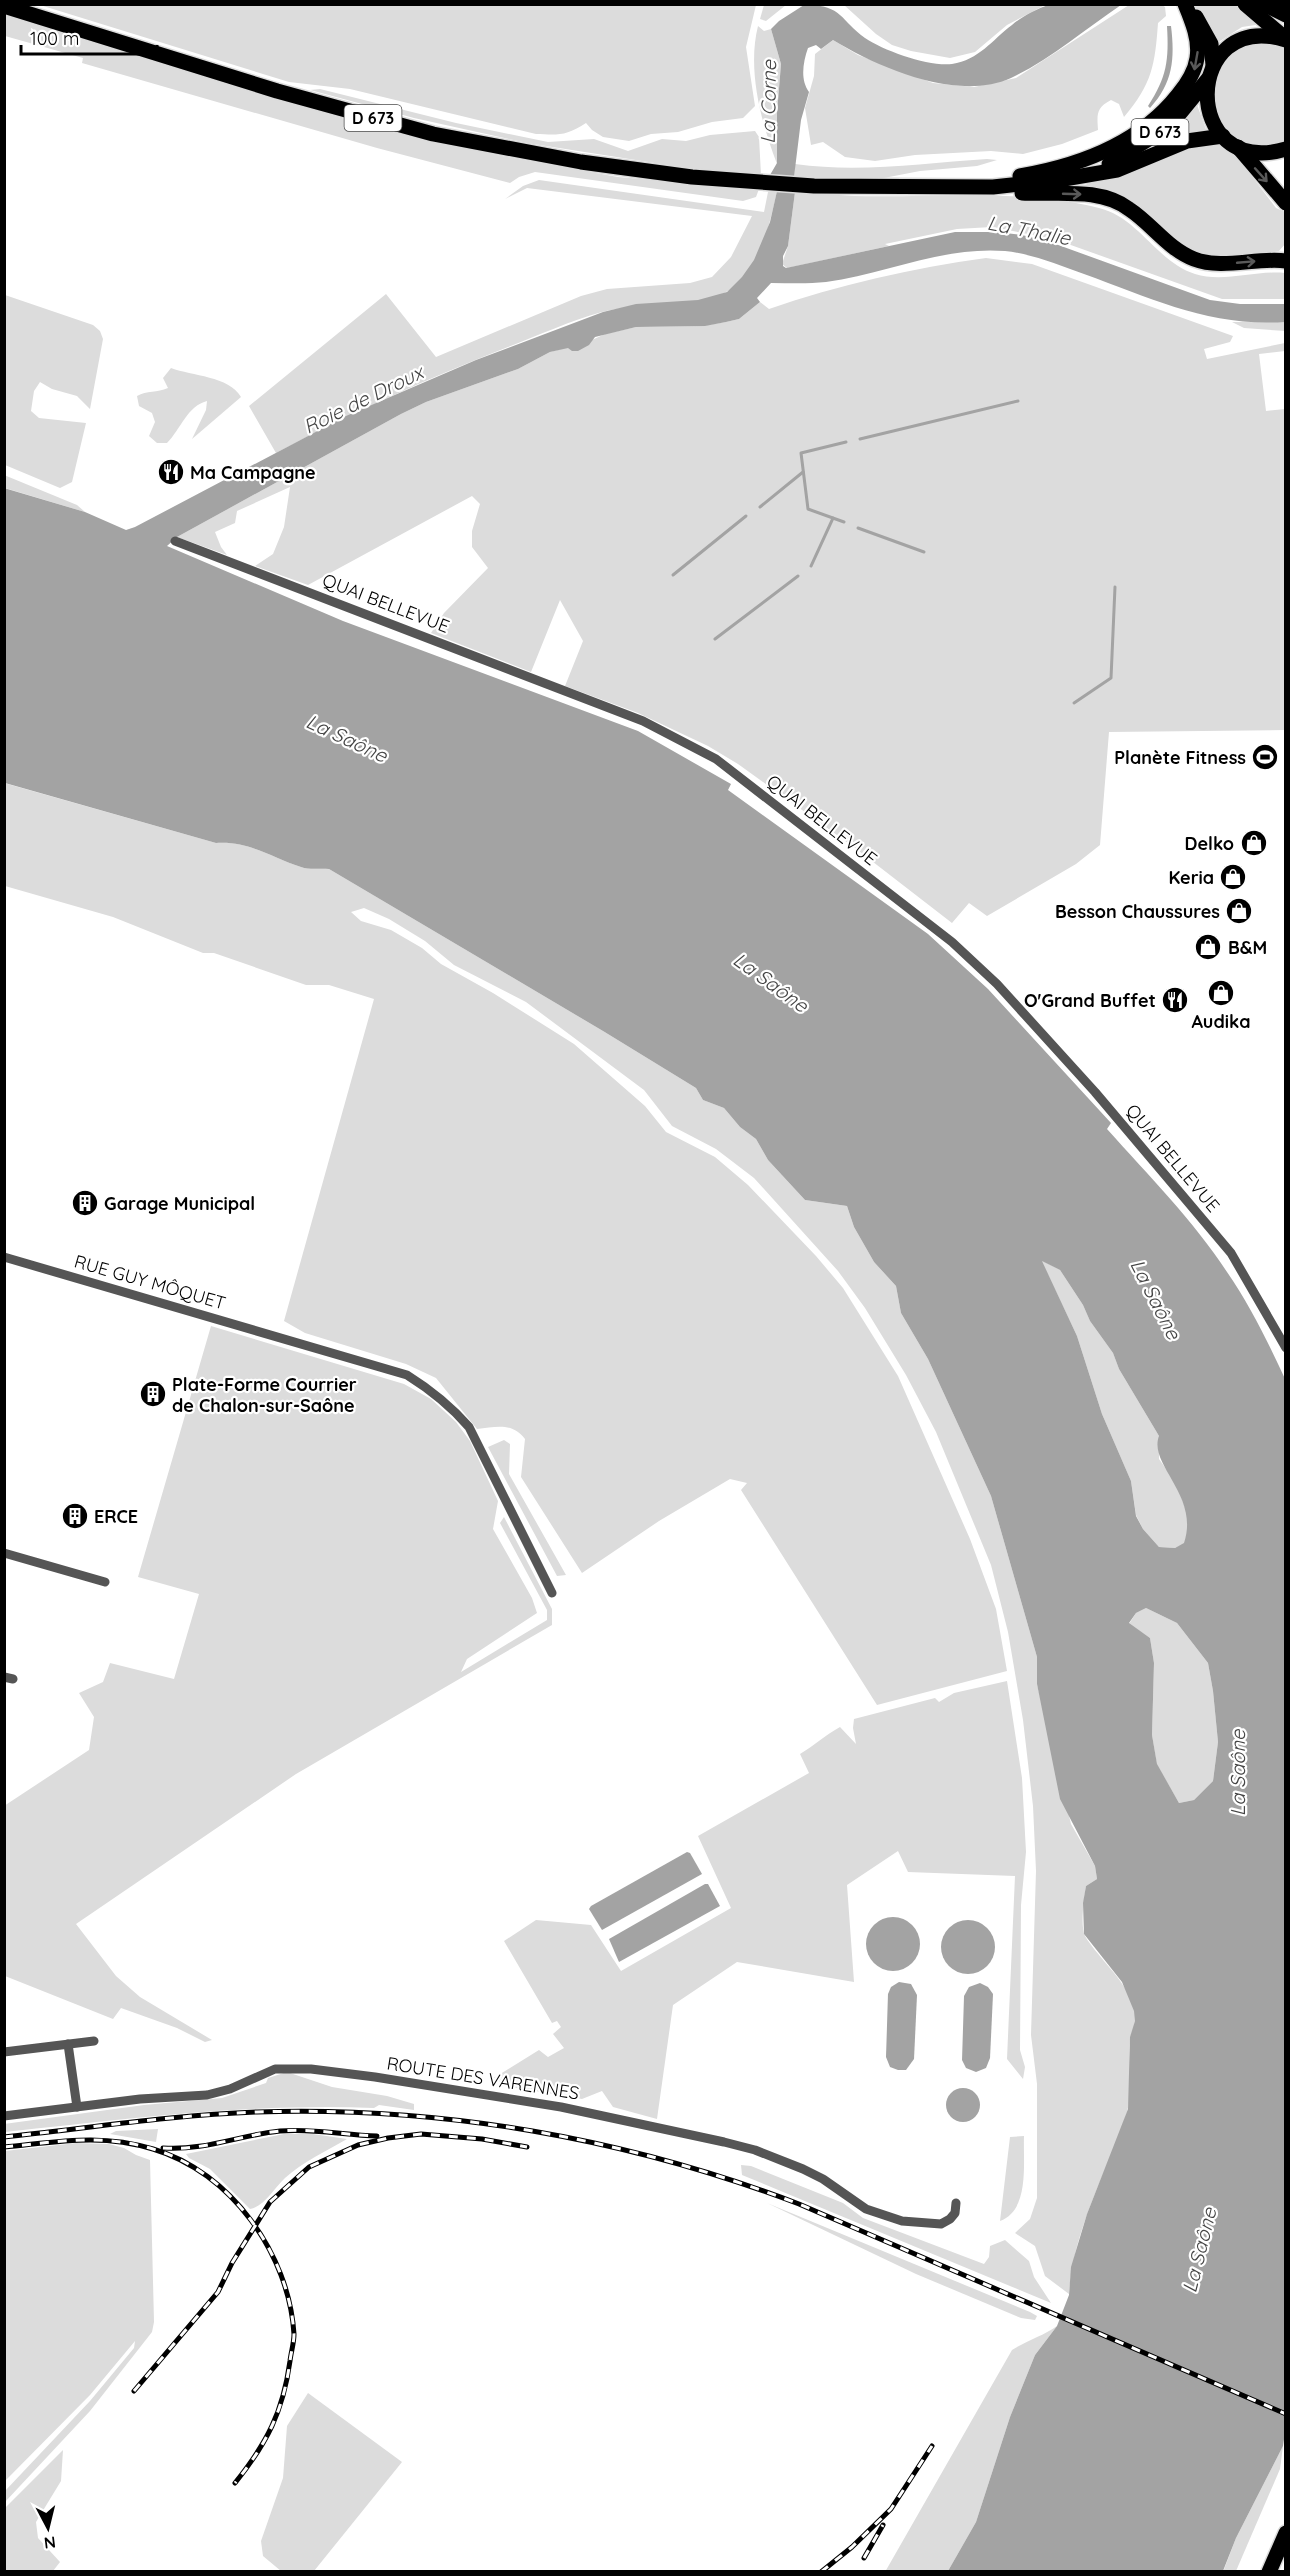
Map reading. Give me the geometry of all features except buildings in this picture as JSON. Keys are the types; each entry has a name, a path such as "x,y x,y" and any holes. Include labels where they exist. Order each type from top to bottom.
{"main road":[{"path":"1186,4 1211,44 1211,72 1206,104 1215,127 1238,147 1286,203"},
{"path":"935,188 1064,167 1113,147 1136,133 1172,103 1193,73 1198,46 1186,4"},
{"path":"1245,4 1286,40"},
{"path":"1264,4 1286,15"},
{"name":"D 673","path":"4,6 277,91 433,134 581,162 753,183 993,188 1117,170 1187,141 1223,136"},
{"path":"1211,72 1221,56 1240,41 1264,36 1286,40"},
{"name":"D 673","path":"1100,171 1160,132 1186,106 1211,72"},
{"path":"1238,147 1261,153 1286,149"},
{"path":"993,188 1019,193 1087,194 1116,201 1128,207 1165,240 1197,260 1218,263 1286,261"},
{"path":"1269,2571 1286,2533"}],"street":[{"name":"QUAI BELLEVUE","path":"175,541 643,721 716,759 952,942 997,984 1095,1092 1231,1253 1286,1348"},
{"name":"RUE GUY MÔQUET","path":"4,1257 407,1375 451,1406 469,1427 552,1593"},
{"path":"4,1553 105,1582"},
{"path":"4,2052 94,2041"},
{"path":"68,2044 77,2107"},
{"name":"ROUTE DES VARENNES","path":"4,2116 140,2099 207,2095 230,2089 275,2069 302,2068 375,2077 561,2107 724,2142 754,2150 804,2169 853,2201 884,2216 902,2221 941,2223 950,2219 955,2213 956,2203"}],"shaded area":[{"path":"764,4 786,5 766,21 760,19"},
{"path":"1045,4 1007,25 975,52 950,58 892,45 844,5"},
{"path":"40,5 756,5 746,47 755,106 743,118 712,122 678,132 651,134 629,141 603,137 586,123 562,134 536,134 350,89 289,82"},
{"path":"1129,5 1162,5 1165,7 1166,16 1158,23 1153,62 1141,94 1124,117 1119,104 1111,100 1102,106 1098,116 1098,130 1062,144 1023,154 991,151 915,155 875,161 845,157 823,142 811,145 805,108 814,76 815,54 833,40 858,55 933,83 974,87 1016,78"},
{"path":"1193,5 1239,5 1262,24 1242,27 1217,43"},
{"path":"4,14 374,128 502,156 618,177 759,189 756,197 743,201 535,172 519,177 510,183 377,148 82,63 83,58 5,36"},
{"path":"758,26 764,31 771,29 781,64 777,113 777,164 757,96 754,60"},
{"path":"1247,43 1285,46 1284,142 1254,146 1228,134 1219,124 1210,93 1226,55"},
{"path":"320,89 456,123 548,142 594,139 628,151 662,139 686,141 710,135 755,131 759,137 761,175 742,175 674,166 527,143 414,118 310,90"},
{"path":"1196,102 1207,132 1158,146 1155,142"},
{"path":"1216,143 1238,158 1276,208 1285,212 1285,244 1279,251 1225,258 1193,253 1080,190 1082,186 1180,149"},
{"path":"997,160 977,166 920,171 858,183 794,177 795,164 843,168"},
{"path":"539,180 764,212 768,192 777,191 762,246 748,272 728,291 702,300 616,309 578,320 420,384 276,453 249,406 386,294 436,357 581,296 607,289 690,283 712,277 731,257 752,216 527,188 505,199 523,186"},
{"path":"795,192 854,196 1008,196 1069,202 1099,208 1125,220 1169,260 1195,274 1228,277 1285,273 1285,299 1222,299 1054,239 992,227 957,229 787,268 782,264 788,246"},
{"path":"986,258 1032,264 1233,336 1230,342 1204,349 1207,359 1285,343 1285,351 1259,354 1266,411 1285,409 1285,730 1109,732 1100,845 1076,864 987,916 969,903 952,923 855,848 738,764 708,746 638,713 565,686 583,641 560,600 531,672 431,633 444,613 488,568 472,547 472,531 480,504 472,496 308,585 255,566 273,554 284,527 290,487 237,511 235,523 215,532 227,555 177,537 401,414 426,402 518,369 550,352 605,334 636,327 701,326 726,322 739,319 760,302 769,309 876,278"},
{"path":"5,295 93,325 100,331 103,339 90,409 77,396 52,389 40,382 34,391 31,411 39,418 86,423 72,482 60,488 5,465"},
{"path":"1232,322 1285,322 1285,331 1244,328"},
{"path":"171,368 219,381 235,390 241,397 192,439 206,410 207,401 200,404 189,413 167,443 157,443 149,436 155,422 152,413 139,406 137,396 168,388 163,378"},
{"path":"4,475 77,505 85,512 5,488"},
{"path":"4,783 216,843 250,847 304,868 329,869 696,1088 703,1100 724,1108 740,1127 756,1139 768,1160 805,1200 847,1206 854,1227 874,1262 896,1286 901,1313 928,1359 991,1496 1037,1657 1037,1684 1071,1824 1095,1866 1097,1879 1086,1886 1083,1912 1085,1936 1124,1987 1135,2010 1135,2023 1130,2039 1129,2104 1084,2224 1072,2270 1069,2294 1045,2276 1035,2246 1015,2233 1030,2219 1037,2198 1037,2084 1031,2035 1036,1871 1033,1806 1023,1720 1008,1632 991,1565 936,1432 906,1375 865,1308 838,1271 754,1178 716,1149 672,1126 644,1090 526,1002 454,965 425,941 389,919 364,908 351,912 361,921 391,930 422,948 441,964 493,993 574,1044 645,1106 666,1132 715,1157 748,1185 816,1256 843,1288 898,1376 970,1539 996,1609 1007,1671 877,1705 741,1490 747,1483 730,1479 659,1521 582,1573 521,1477 525,1439 520,1434 503,1427 477,1429 436,1378 406,1364 305,1333 284,1321 374,999 329,985 306,985 214,953 203,953 113,917 5,886"},
{"path":"1041,1260 1060,1270 1083,1305 1090,1321 1113,1353 1119,1369 1159,1436 1159,1459 1176,1483 1186,1510 1189,1530 1184,1544 1175,1548 1159,1547 1143,1529 1136,1515 1131,1481 1102,1414 1077,1336"},
{"path":"211,1326 404,1384 431,1399 456,1422 470,1441 498,1501 493,1529 532,1598 537,1613 467,1659 461,1672 547,1620 547,1610 500,1523 504,1517 552,1609 552,1625 296,1774 76,1924 116,1976 140,1997 212,2040 205,2042 177,2028 121,2008 113,2019 5,1976 4,1806 89,1750 94,1717 79,1693 103,1682 110,1663 174,1679 199,1594 138,1577"},
{"path":"504,1440 510,1444 509,1474 566,1575 557,1576 488,1447"},
{"path":"1146,1608 1177,1623 1208,1663 1218,1742 1213,1781 1194,1800 1179,1803 1157,1765 1152,1735 1154,1663 1150,1638 1129,1624 1136,1613"},
{"path":"1007,1681 1022,1778 1026,1852 1021,1905 1020,2050 1025,2067 1023,2079 1007,2059 1015,1876 908,1872 898,1851 847,1885 854,1982 737,1962 673,2005 657,2119 613,2107 602,2091 582,2099 512,2087 492,2079 539,2050 548,2057 564,2048 553,2034 561,2027 557,2021 552,2023 504,1941 536,1920 591,1925 621,1971 731,1908 698,1836 809,1773 800,1754 840,1727 856,1744 854,1719 935,1698 939,1702 954,1693"},
{"path":"287,2072 332,2087 387,2096 414,2104 414,2110 379,2105 374,2108 235,2110 5,2132 4,2124 144,2105 222,2098 266,2083 268,2078"},
{"path":"158,2129 156,2142 110,2134 116,2131"},
{"path":"284,2134 313,2134 347,2139 299,2167 285,2178 265,2201 250,2209 210,2169 189,2158 186,2154"},
{"path":"1024,2136 1021,2196 1010,2215 1000,2221 1010,2137"},
{"path":"76,2143 109,2144 150,2160 154,2322 152,2332 90,2411 5,2502 5,2491 90,2401 134,2348 135,2341 90,2395 5,2481 5,2151"},
{"path":"741,2165 751,2166 843,2203 863,2218 984,2264 989,2257 990,2246 1005,2240 1029,2261 1034,2277 1051,2303 742,2175"},
{"path":"767,2203 1037,2316 1035,2320 1021,2318 916,2274"},
{"path":"1057,2326 1035,2355 1010,2417 976,2522 948,2571 885,2572 1012,2350"},
{"path":"308,2393 402,2462 314,2571 281,2571 263,2556 261,2541 283,2478 287,2426"},
{"path":"1283,2446 1280,2469 1236,2571 1223,2572 1236,2538"},
{"path":"63,2450 61,2481 36,2522 38,2538 60,2562 53,2571 5,2571 5,2508"}],"water":[{"path":"1073,3 1121,5 1040,62 1011,78 990,84 967,86 944,84 919,78 873,61 833,40 821,49 816,45 808,48 803,71 804,82 809,92 801,120 794,177 770,175 777,163 777,113 781,64 771,29 804,5 817,5 833,10 865,38 884,48 920,61 952,64 978,54 1020,19 1048,5"},
{"path":"1167,26 1171,26 1173,49 1171,70 1164,89 1150,108 1148,106 1159,86 1165,68 1168,49"},
{"name":"La Saône","path":"777,191 795,192 788,246 783,256 783,266 786,268 955,232 997,232 1050,242 1210,300 1240,304 1285,304 1285,322 1232,320 1207,316 1158,301 1045,260 1005,251 959,253 826,282 771,283 757,298 760,302 739,319 705,326 636,327 595,337 589,345 578,351 568,348 550,352 518,369 426,402 177,537 167,546 343,621 638,731 731,784 728,790 928,934 988,989 1111,1123 1107,1129 1200,1234 1259,1325 1286,1381 1286,2426 1283,2446 1236,2538 1223,2571 948,2571 976,2522 1010,2417 1035,2355 1057,2326 1069,2295 1071,2267 1087,2214 1128,2109 1130,2037 1135,2021 1134,2011 1122,1982 1084,1934 1083,1903 1086,1886 1097,1879 1095,1866 1060,1799 1037,1684 1037,1657 991,1496 928,1359 901,1313 896,1286 874,1262 854,1227 847,1206 805,1200 768,1160 756,1139 740,1127 724,1108 703,1100 696,1088 329,869 304,868 250,847 216,843 5,783 4,488 85,512 126,530 135,527 346,416 476,360 603,312 636,304 698,300 727,292 754,260 770,222","holes":["1042,1261 1060,1270 1083,1305 1090,1321 1113,1353 1119,1369 1159,1436 1158,1447 1161,1458 1185,1510 1187,1526 1184,1543 1175,1548 1159,1547 1143,1529 1136,1516 1131,1481 1102,1414 1077,1336","1146,1608 1177,1623 1208,1663 1218,1742 1213,1781 1194,1800 1179,1803 1157,1764 1152,1735 1154,1663 1150,1638 1129,1623 1136,1613"]},
{"path":"687,1852 690,1853 702,1874 602,1930 589,1909 591,1906"},
{"path":"708,1884 720,1906 619,1962 609,1939"},
{"path":"888,1917 898,1917 908,1921 916,1929 920,1944 916,1959 908,1967 898,1971 888,1971 878,1967 870,1959 866,1949 866,1939 870,1929 878,1921"},
{"path":"963,1920 973,1920 983,1924 991,1932 995,1947 991,1962 983,1970 973,1974 963,1974 953,1970 945,1962 941,1952 941,1942 945,1932 953,1924"},
{"path":"899,1982 911,1984 917,1995 914,2059 906,2070 890,2067 886,2057 888,1994 891,1987"},
{"path":"980,1983 988,1987 993,1994 990,2058 986,2068 976,2072 966,2068 962,2060 964,1996 969,1987"},
{"path":"963,2088 975,2093 980,2105 975,2117 963,2122 951,2117 946,2105 951,2093"}],"waterway":[{"path":"860,439 1018,401"},
{"path":"844,522 808,509 801,453 846,442"},
{"path":"760,507 803,472"},
{"path":"673,575 746,516"},
{"path":"811,566 833,518"},
{"path":"858,528 924,552"},
{"path":"715,639 798,576"},
{"path":"1074,703 1111,678 1115,587"}],"railway":[{"path":"4,2137 194,2116 257,2112 326,2112 464,2121 600,2144 734,2181 799,2204 1286,2414"},
{"path":"163,2148 193,2147 292,2130 377,2136"},
{"path":"134,2391 218,2292 232,2263 270,2202 309,2167 358,2145 421,2134 482,2139 527,2147"},
{"path":"4,2147 97,2140 134,2144 153,2149 181,2160 207,2176 231,2197 251,2220 268,2246 281,2275 290,2304 294,2337 283,2396 272,2426 256,2454 235,2483"},
{"path":"821,2572 852,2547 891,2509 932,2446"},
{"path":"864,2558 883,2525"}],"place":[{"name":"Ma Campagne","path":"171,472"},
{"name":"Planète Fitness","path":"1265,757"},
{"name":"Delko","path":"1254,843"},
{"name":"Keria","path":"1233,877"},
{"name":"Besson Chaussures","path":"1239,911"},
{"name":"B&M","path":"1208,947"},
{"name":"Audika","path":"1221,993"},
{"name":"O'Grand Buffet","path":"1175,1000"},
{"name":"Garage Municipal","path":"85,1203"},
{"name":"Plate-Forme Courrier de Chalon-sur-Saône","path":"153,1394"},
{"name":"ERCE","path":"75,1516"}],"water label":[{"name":"La Corne","path":"768,102"},
{"name":"La Thalie","path":"1029,230"},
{"name":"Roie de Droux","path":"363,399"}]}
